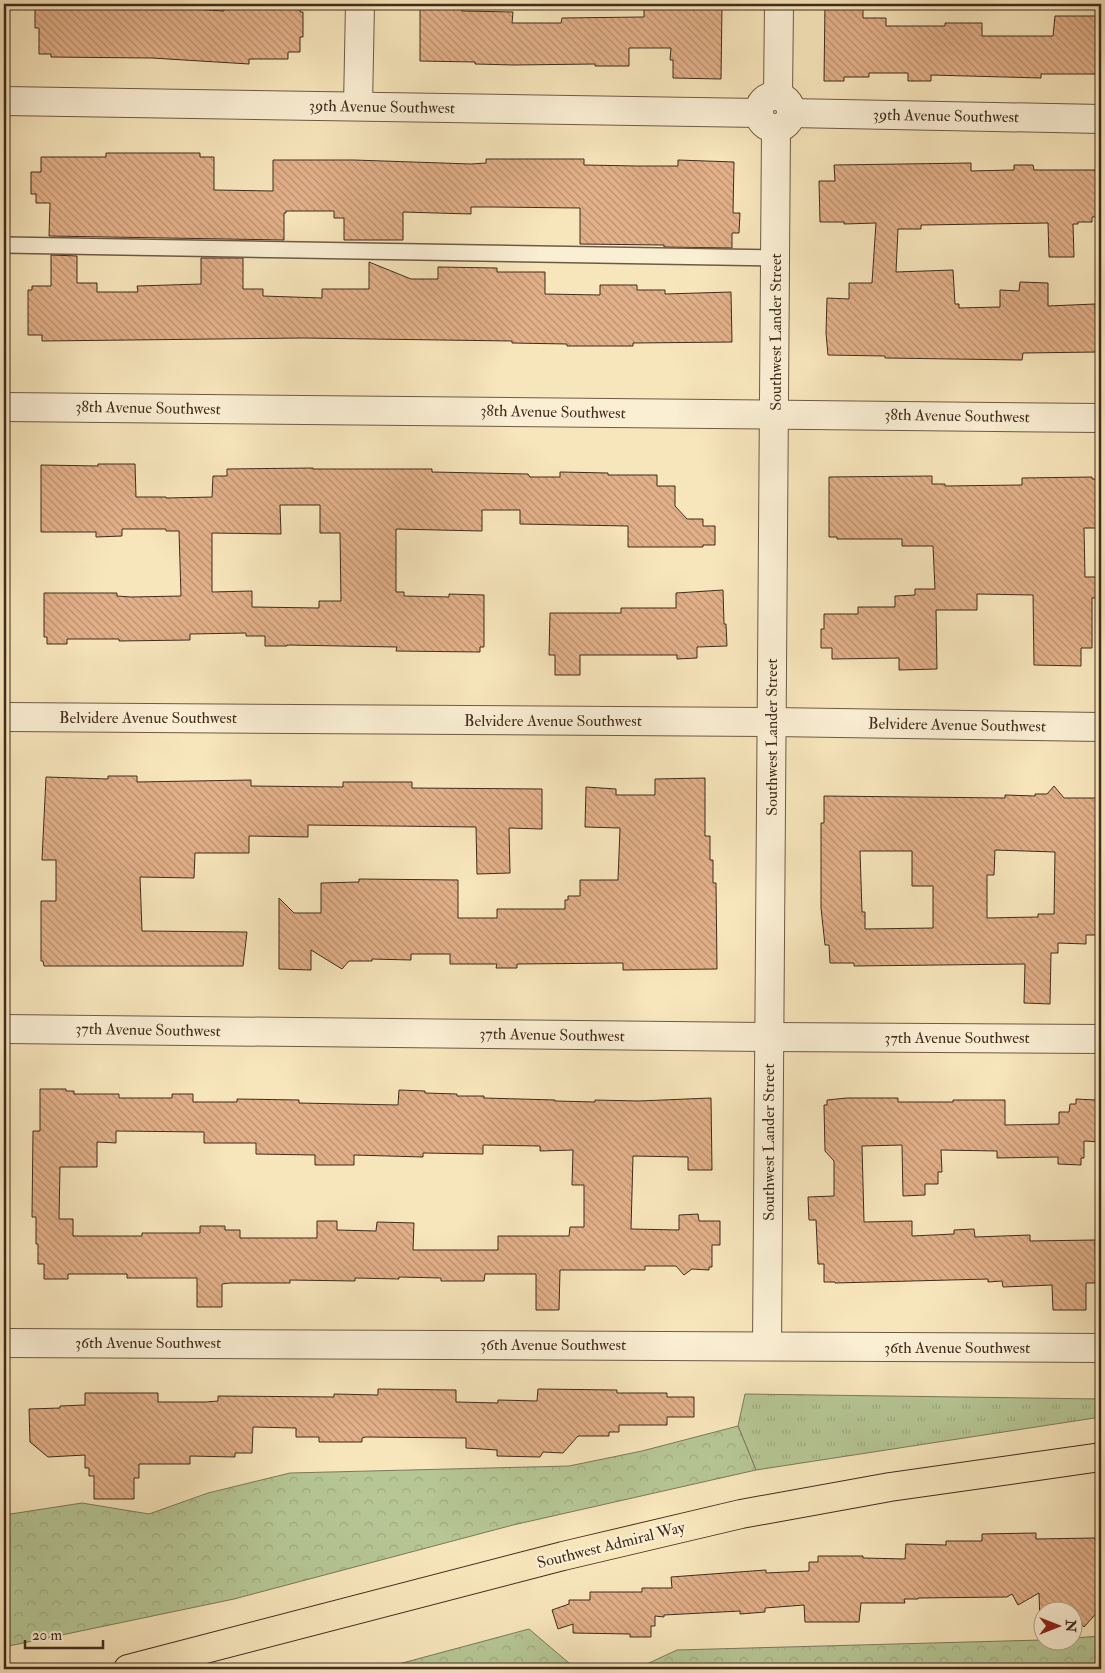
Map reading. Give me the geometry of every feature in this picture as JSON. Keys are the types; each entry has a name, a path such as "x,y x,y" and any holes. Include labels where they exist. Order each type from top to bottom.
{"main road":[{"name":"Southwest Admiral Way","path":"128,1669 563,1556 741,1514 890,1487 1101,1456"}],"street":[{"path":"358,106 360,4"},
{"name":"Southwest Lander Street","path":"767,1346 776,112 779,4"},
{"name":"39th Avenue Southwest","path":"4,101 776,112 1101,119"},
{"name":"38th Avenue Southwest","path":"4,407 1101,418"},
{"name":"Belvidere Avenue Southwest","path":"4,717 773,722 1101,727"},
{"name":"37th Avenue Southwest","path":"4,1029 1101,1039"},
{"name":"36th Avenue Southwest","path":"4,1343 1101,1348"}],"lane":[{"path":"4,245 776,258"}],"green space":[{"path":"745,1394 1101,1399 1101,1417 756,1470 738,1426"},
{"path":"738,1426 756,1470 513,1525 234,1599 4,1647 4,1515 82,1503 149,1514 208,1493 290,1473 569,1466 642,1451"},
{"path":"529,1629 576,1669 380,1669"},
{"path":"1101,1636 1101,1669 636,1669 677,1650 1032,1640 1032,1650 1082,1650 1082,1637"}],"building":[{"path":"35,4 159,4 159,7 224,11 224,6 238,7 238,4 300,4 300,12 303,12 303,37 300,37 300,52 288,52 288,59 249,59 249,64 152,58 51,57 51,54 39,54 39,28 35,28"},
{"path":"420,4 463,4 462,11 513,12 512,23 561,23 562,18 644,17 644,4 722,4 721,79 673,78 673,60 670,60 671,48 629,48 629,66 595,66 595,64 514,65 420,61"},
{"path":"825,4 863,4 863,18 886,18 886,26 945,26 945,23 982,23 982,36 1053,36 1055,16 1096,16 1097,74 1041,74 1041,78 931,75 931,81 908,81 908,73 869,73 869,77 844,77 844,81 824,81"},
{"path":"106,153 200,153 200,157 214,157 214,190 273,191 273,160 354,160 471,164 486,163 486,159 584,159 584,165 637,166 678,166 678,160 734,162 733,213 740,213 739,233 732,233 732,248 580,244 580,208 471,207 471,214 403,212 403,240 344,240 344,218 334,218 334,211 286,211 284,213 284,240 49,236 50,203 36,203 36,194 31,194 31,172 41,172 41,157 106,157"},
{"path":"971,163 971,171 1014,170 1014,165 1033,165 1034,170 1101,170 1101,217 1092,217 1092,222 1073,224 1074,257 1049,257 1048,223 921,225 921,229 898,229 896,272 953,270 955,304 959,304 959,308 1000,307 1000,290 1019,291 1020,282 1048,283 1048,306 1095,304 1097,352 1023,353 1022,360 885,358 885,356 828,355 826,333 827,298 849,299 849,283 872,283 876,223 844,224 844,222 820,222 819,181 835,181 834,165"},
{"path":"51,255 77,256 77,283 97,283 97,292 138,292 137,286 201,284 201,258 243,258 243,289 263,289 263,296 322,298 322,289 369,289 369,262 411,279 438,279 438,267 497,268 497,272 545,272 545,294 600,295 600,285 637,285 637,290 665,290 665,294 731,292 732,342 633,343 633,346 567,346 567,344 512,343 512,341 303,338 42,341 42,335 28,335 28,290 32,290 32,286 51,286"},
{"path":"98,464 135,464 136,497 166,498 212,497 213,476 227,476 227,469 432,469 432,472 528,474 530,477 560,477 560,472 608,473 608,475 657,475 657,486 675,486 675,506 687,519 703,519 703,526 715,526 715,545 703,545 703,547 628,547 628,526 520,524 520,510 482,510 482,531 396,529 396,592 404,592 404,596 449,597 449,594 484,595 484,647 480,647 480,652 396,651 397,647 265,646 265,636 246,636 246,633 190,634 190,640 119,641 119,639 67,639 67,644 47,644 47,637 44,637 44,593 117,593 117,596 131,597 181,596 179,531 166,531 166,529 122,529 122,536 96,537 96,532 41,532 41,465 98,466","holes":["280,505 320,505 320,533 340,533 341,601 319,601 319,608 252,607 252,591 212,592 212,533 281,534"]},
{"path":"932,476 932,484 945,484 945,486 1022,485 1022,478 1092,477 1092,479 1101,479 1101,528 1084,528 1085,577 1101,577 1101,598 1092,598 1092,648 1081,648 1081,666 1034,665 1033,595 977,594 977,610 936,610 937,669 899,670 899,658 832,659 832,648 821,648 821,629 824,629 824,614 858,614 858,607 895,607 895,596 915,595 915,589 935,589 933,546 902,546 902,539 837,539 837,537 829,537 829,477"},
{"path":"723,590 727,646 697,647 697,658 677,659 677,655 580,655 580,675 555,675 555,655 549,655 550,613 621,613 621,608 676,608 676,593"},
{"path":"108,776 137,776 137,782 251,780 251,786 343,787 343,782 412,782 412,788 542,789 542,829 509,828 510,873 477,874 476,827 308,825 308,837 249,836 249,853 195,853 194,878 140,877 142,931 247,932 243,966 44,966 43,961 41,961 41,901 56,901 56,860 42,860 46,777 108,779"},
{"path":"705,778 705,836 710,836 710,860 713,860 713,883 716,883 717,969 623,970 623,963 517,964 517,968 496,968 497,964 450,964 450,954 411,954 411,960 372,959 372,961 349,961 342,969 311,950 311,970 279,969 279,898 294,913 321,913 321,883 359,882 359,879 458,880 458,918 497,918 497,909 565,909 565,900 568,900 568,896 580,896 580,880 618,880 620,828 585,827 586,787 616,789 616,795 655,795 655,779"},
{"path":"1054,786 1064,798 1101,798 1101,920 1098,920 1098,935 1086,935 1086,944 1058,943 1058,953 1051,953 1050,1004 1024,1003 1025,964 854,966 854,963 830,963 829,945 825,945 821,908 821,823 824,823 824,796 1005,798 1005,795 1035,796 1035,794 1047,794","holes":["995,850 1055,852 1054,914 1038,914 1038,917 987,918 987,875 994,875","860,851 912,851 912,886 933,886 933,928 865,929 865,912 862,912"]},
{"path":"40,1089 66,1089 66,1091 74,1091 74,1094 119,1094 119,1098 172,1098 172,1094 193,1094 193,1102 237,1102 237,1099 299,1100 299,1103 398,1105 399,1090 457,1094 457,1096 484,1096 484,1098 555,1101 595,1102 595,1100 639,1101 711,1098 712,1170 688,1170 688,1157 633,1156 631,1229 679,1230 679,1215 698,1214 699,1221 720,1221 720,1245 712,1245 712,1267 709,1267 709,1270 692,1269 684,1275 676,1266 645,1266 645,1270 560,1270 559,1310 536,1310 536,1274 485,1274 484,1281 441,1281 441,1278 399,1277 399,1279 355,1278 355,1281 290,1280 290,1283 230,1283 222,1284 222,1307 197,1307 197,1278 127,1278 127,1274 68,1274 68,1279 44,1279 44,1264 38,1264 36,1217 32,1217 33,1131 40,1131","holes":["116,1131 204,1132 204,1143 256,1143 256,1154 315,1155 315,1165 354,1165 354,1155 423,1157 423,1153 483,1154 483,1145 540,1146 540,1151 573,1150 572,1185 584,1185 584,1227 570,1227 569,1236 498,1236 498,1250 413,1250 414,1223 377,1222 376,1231 337,1230 337,1221 317,1221 317,1238 240,1238 240,1230 225,1230 225,1226 200,1226 200,1233 142,1233 142,1236 73,1236 73,1219 59,1219 60,1167 97,1167 97,1142 116,1143"]},
{"path":"898,1098 898,1102 1005,1100 1005,1125 1059,1124 1059,1112 1069,1112 1070,1104 1076,1104 1076,1099 1095,1100 1101,1106 1101,1142 1084,1141 1084,1158 1081,1158 1081,1165 1058,1164 1058,1157 997,1158 997,1151 941,1150 942,1172 938,1172 938,1184 925,1184 925,1195 903,1196 902,1145 862,1146 864,1222 912,1221 912,1236 954,1234 954,1230 974,1229 975,1237 1030,1235 1030,1241 1095,1240 1096,1283 1086,1283 1086,1310 1053,1310 1052,1285 1003,1287 1002,1281 988,1282 988,1279 824,1282 824,1264 818,1264 816,1220 809,1220 808,1197 834,1196 834,1161 825,1151 824,1105 827,1105 827,1100"},
{"path":"378,1389 456,1390 456,1402 498,1403 498,1400 537,1401 538,1389 617,1390 617,1393 667,1393 667,1397 694,1397 694,1417 667,1417 667,1425 619,1425 619,1432 609,1432 609,1436 578,1436 563,1453 543,1452 540,1457 497,1456 497,1450 466,1448 466,1438 366,1437 362,1438 362,1442 319,1442 319,1437 296,1437 296,1428 253,1427 252,1453 235,1453 235,1457 190,1456 190,1464 139,1464 139,1478 134,1478 134,1499 94,1499 94,1476 89,1476 89,1468 85,1468 85,1455 48,1457 30,1442 29,1409 85,1405 85,1393 158,1393 158,1402 206,1402 218,1401 218,1396 334,1397 334,1394 378,1395"},
{"path":"1036,1533 1036,1539 1095,1538 1099,1577 1101,1577 1101,1608 1084,1627 1082,1625 1082,1600 1039,1600 1039,1593 1018,1605 1012,1594 1007,1597 918,1598 904,1599 905,1603 861,1603 859,1622 805,1622 804,1605 765,1608 765,1612 740,1614 740,1611 664,1615 664,1617 655,1616 655,1626 651,1626 651,1637 630,1637 630,1634 573,1633 573,1624 558,1629 552,1610 569,1604 569,1600 590,1600 590,1592 642,1592 642,1588 672,1588 671,1577 766,1570 766,1573 809,1571 809,1562 818,1562 818,1556 863,1556 863,1558 905,1559 906,1544 946,1545 946,1541 982,1541 982,1534"}]}
